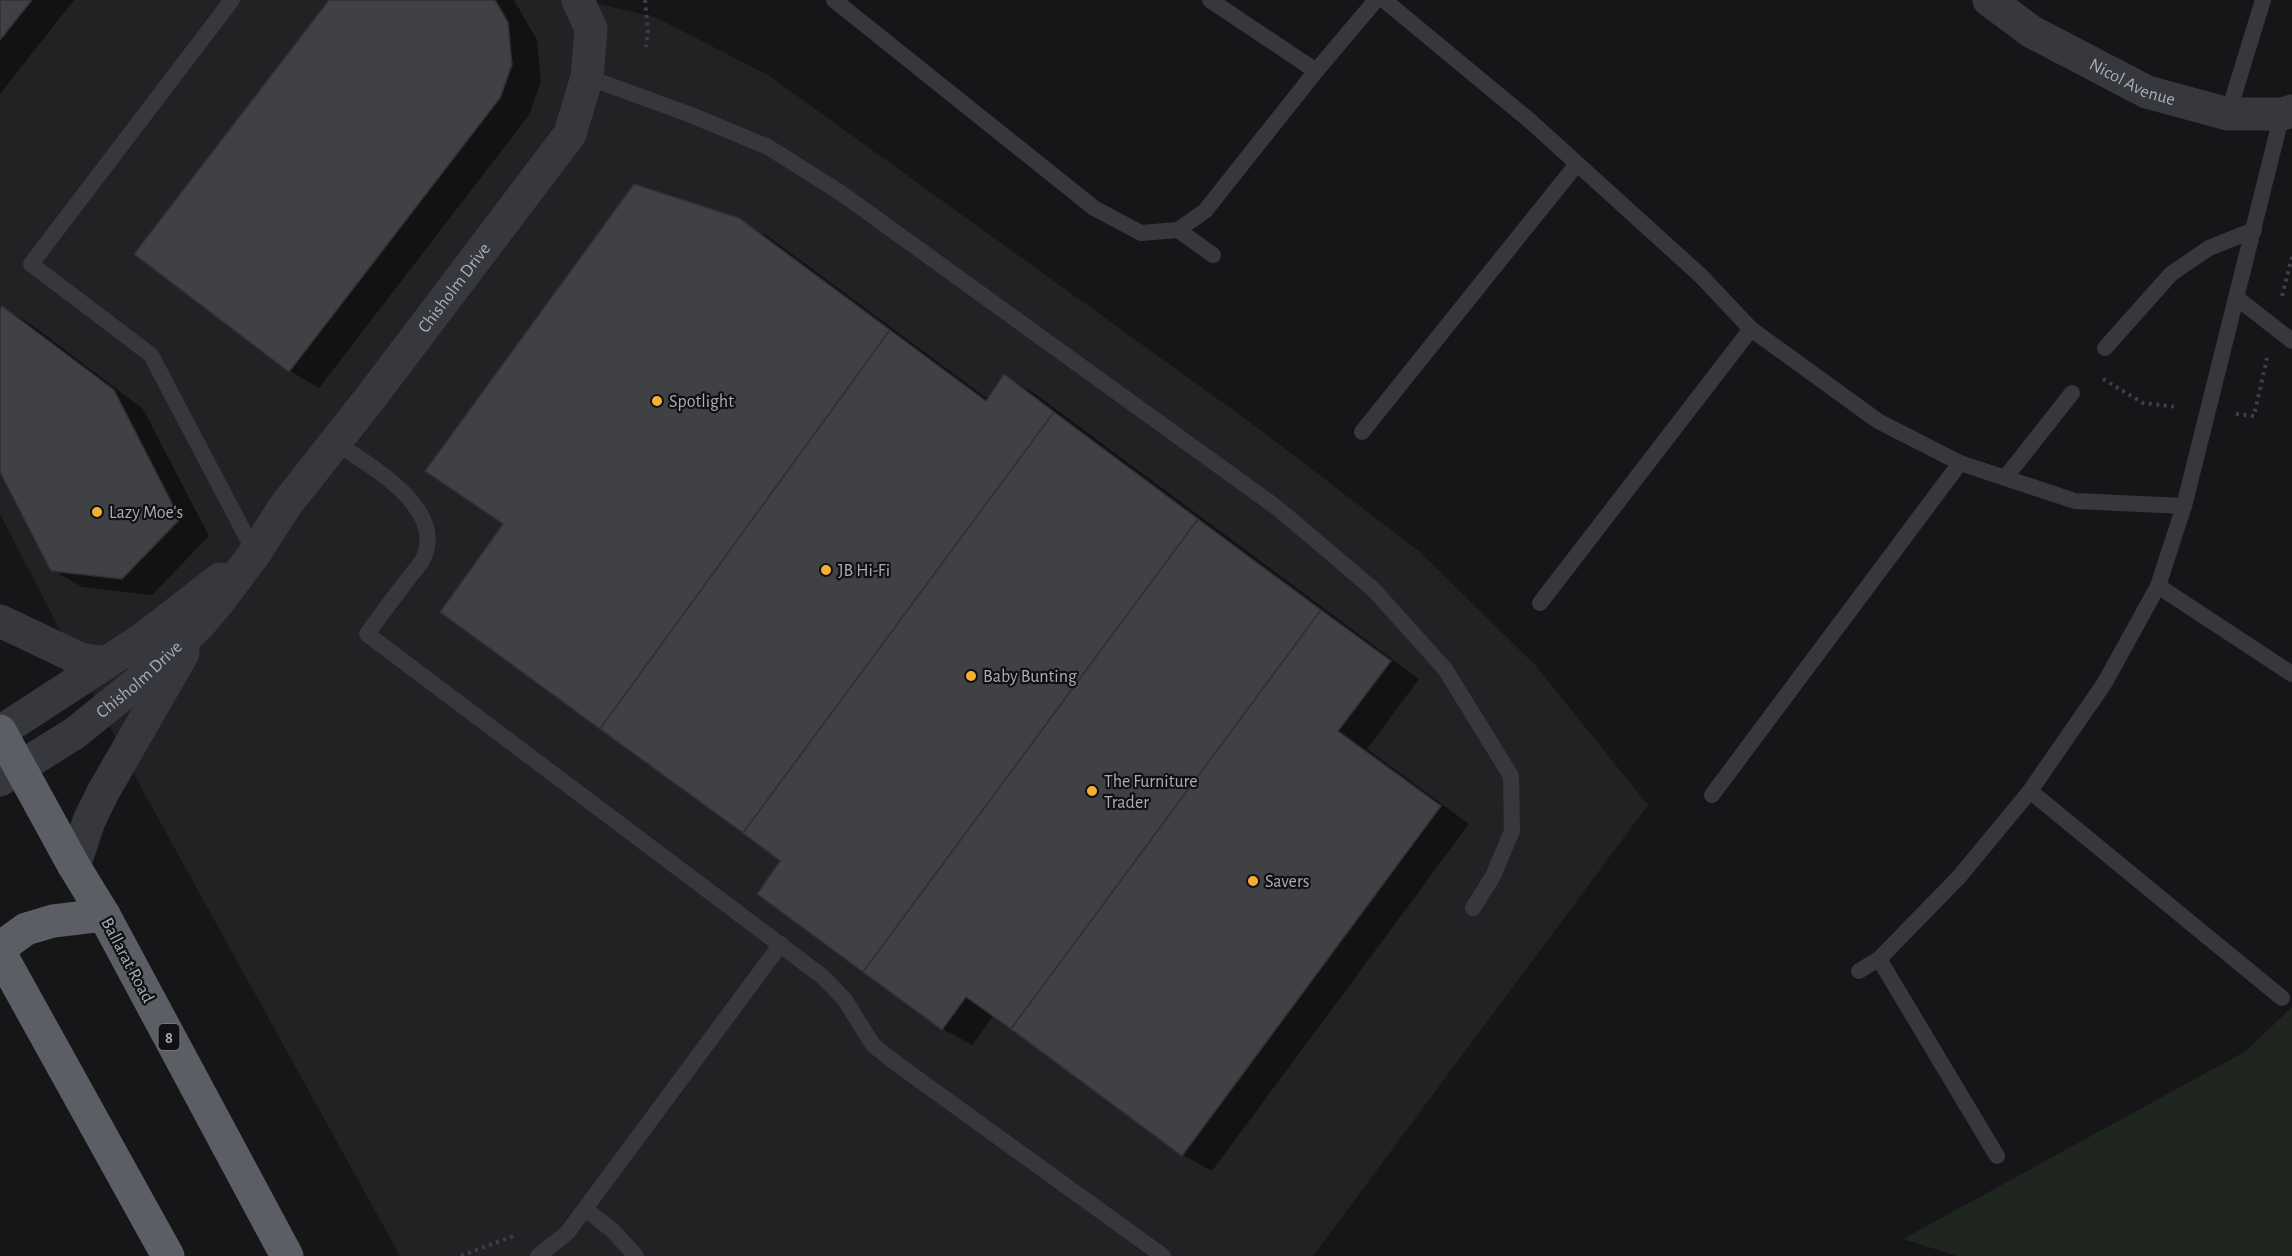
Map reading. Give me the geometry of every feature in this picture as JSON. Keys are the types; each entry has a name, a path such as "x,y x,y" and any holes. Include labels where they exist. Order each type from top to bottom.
{"highway":[{"name":"Ballarat Road","path":"0,732 10,774 74,866 104,915 287,1256"},
{"path":"0,948 26,928 53,921 104,915"},
{"path":"0,953 168,1256"}],"street":[{"name":"Chisholm Drive","path":"10,774 75,733 138,682 197,627 255,553 285,506 336,443 570,134 587,77 591,29 578,0"},
{"name":"Nicol Avenue","path":"1989,0 2032,32 2147,92 2228,114 2287,113"},
{"name":"Chisholm Drive","path":"0,732 144,638 255,553"},
{"path":"0,621 80,659 106,663"},
{"path":"74,866 89,822 102,794 197,627"}],"lane":[{"path":"232,0 31,264 151,355 255,553"},
{"path":"834,0 1094,208 1141,233 1178,230 1205,211 1316,70 1376,0"},
{"path":"1210,0 1316,70"},
{"path":"1384,0 1530,120 1701,276 1751,329 1878,421 1960,463 2075,501 2184,506"},
{"path":"2228,114 2263,0"},
{"path":"587,77 691,115 768,147 842,194 1276,507 1373,589 1445,669 1511,776 1512,831 1493,876 1473,908"},
{"path":"1859,971 1879,959 1959,877 2030,791 2104,684 2158,586 2184,506 2254,230 2287,113"},
{"path":"1362,432 1577,164"},
{"path":"1178,230 1213,255"},
{"path":"2105,348 2171,274 2209,248 2254,230"},
{"path":"2237,298 2292,341"},
{"path":"1540,603 1751,329"},
{"path":"2005,478 2072,393"},
{"path":"336,443 408,496 421,514 428,531 424,558 367,634 824,977 845,1000 873,1045 1163,1256"},
{"path":"1712,795 1960,463"},
{"path":"2158,586 2292,674"},
{"path":"2030,791 2282,998"},
{"path":"538,1256 567,1233 781,944"},
{"path":"1879,959 1997,1156"},
{"path":"585,1209 612,1230 636,1256"}],"path":[{"path":"645,0 648,30 646,46"}],"shaded area":[{"path":"0,0 581,0 655,17 768,75 1262,431 1420,552 1535,665 1648,805 1313,1256 400,1256 143,791 0,514"},
{"path":"2292,1007 2292,1256 1957,1256 1903,1239 2246,1051"}],"building":[{"path":"0,0 32,0 0,40"},
{"path":"329,0 495,0 508,22 512,65 500,98 289,372 134,254"},
{"name":"Spotlight","path":"634,184 739,218 890,330 600,729 440,612 503,524 425,471"},
{"path":"2,306 114,390 180,519 122,579 51,571 0,472 0,310"},
{"name":"JB Hi-Fi","path":"890,330 986,401 1004,374 1054,412 743,833 600,729"},
{"name":"Baby Bunting","path":"1054,412 1198,519 863,972 757,894 780,861 743,833"},
{"name":"The Furniture Trader","path":"1198,519 1321,610 1011,1029 966,997 942,1030 863,972"},
{"name":"Savers","path":"1321,610 1391,661 1338,731 1441,806 1182,1156 1011,1029"}],"place":[{"name":"Spotlight","path":"657,401"},
{"name":"Lazy Moe's","path":"97,512"},
{"name":"JB Hi-Fi","path":"826,570"},
{"name":"Baby Bunting","path":"971,676"},
{"name":"The Furniture Trader","path":"1092,791"},
{"name":"Savers","path":"1253,881"}]}
